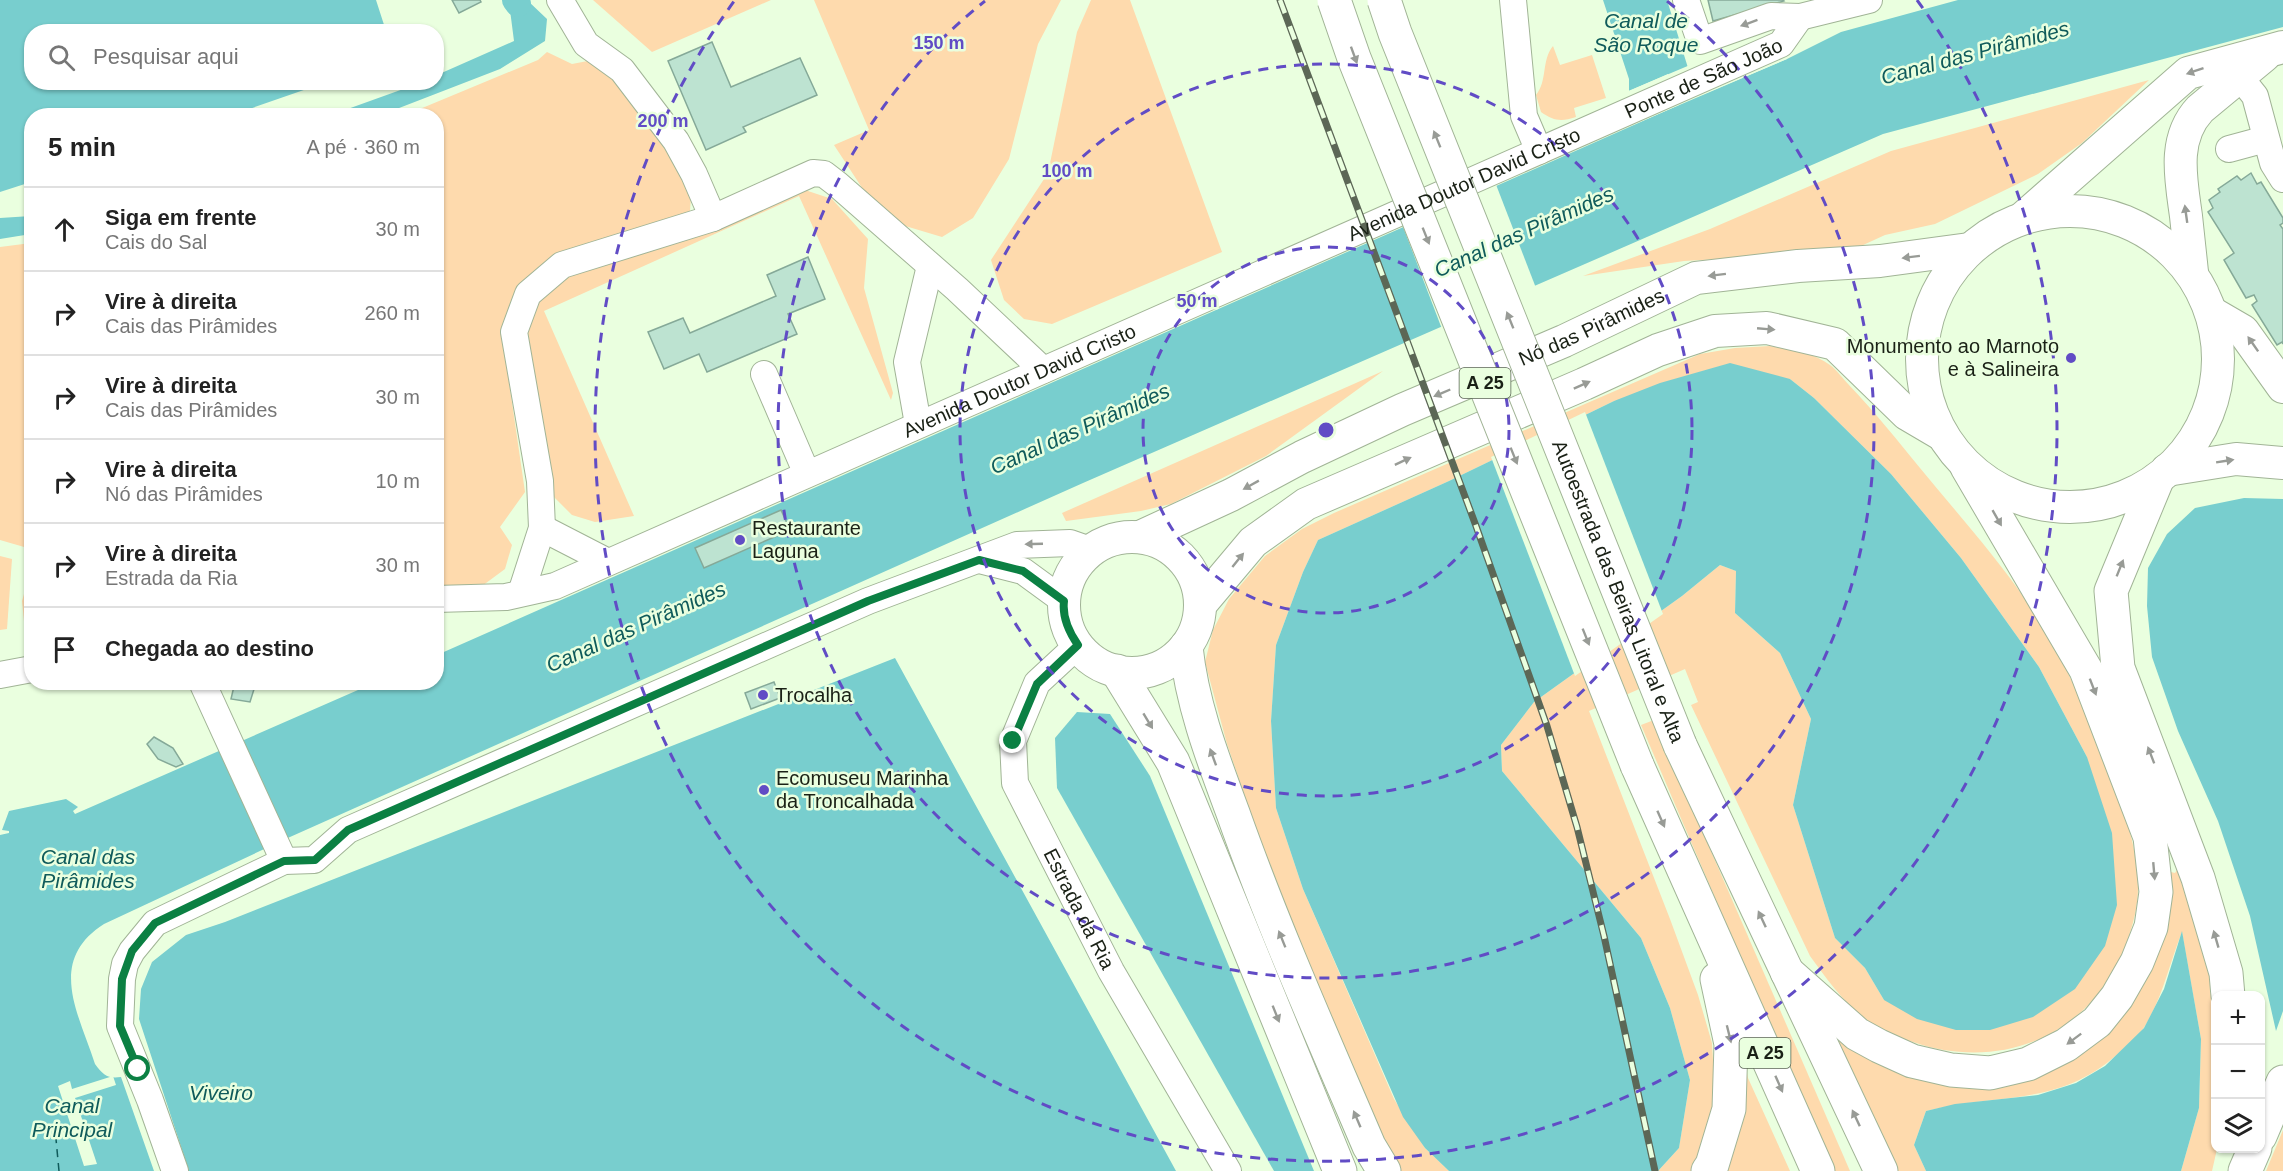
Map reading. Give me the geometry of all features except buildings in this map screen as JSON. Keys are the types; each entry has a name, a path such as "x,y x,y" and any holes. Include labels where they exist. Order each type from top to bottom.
{"highway":[{"name":"A 25","path":"1334,0 1354,58 1637,765 1818,1171"},
{"name":"Autoestrada das Beiras Litoral e Alta","path":"1384,0 1395,33 1680,745 1881,1171"},
{"path":"1787,972 1857,1034 1879,1046 1912,1061 1941,1068 1990,1073 2028,1064 2066,1045 2097,1022 2117,997 2132,971 2151,927 2156,892 2150,837 2086,670 1967,467"},
{"path":"2162,475 2111,591 2118,668 2198,878 2226,973 2228,991"},
{"path":"1185,647 1188,673 1208,742 1247,852 1369,1146 1384,1171"},
{"path":"1117,671 1173,762 1340,1171"},
{"path":"1708,1171 1712,1166 1729,1109 1731,1044 1719,995 1712,935"},
{"path":"2265,1124 2283,1082"},
{"path":"2228,1171 2230,1153"},
{"path":"2245,1171 2253,1153"}],"main road":[{"path":"2162,475 2190,447 2212,406 2219,359 2212,313 2192,272 2180,178 2181,147 2185,132 2193,116 2277,48"},
{"path":"2024,217 2188,73 2277,48"},
{"path":"2192,272 2158,238 2117,217 2070,209 2024,217 1995,230 1969,249 1938,289 1923,337 1924,387 1941,434 1967,467 2010,495 2060,508 2111,502 2162,475 2236,459 2283,463"},
{"name":"Nó das Pirâmides","path":"1140,537 1231,495 1302,457 1392,414 1564,341 1696,278 1798,266 1880,261 1969,249"},
{"path":"2212,313 2243,331 2283,387"},
{"name":"Nó das Pirâmides","path":"1200,605 1253,542 1306,504 1658,350 1715,331 1767,328 1835,344 1907,414 1941,434"},
{"name":"Nó das Pirâmides","path":"1131,536 1140,537 1152,539 1172,549 1187,564 1197,583 1200,605 1197,627 1185,647 1168,663 1146,672 1117,671 1100,666 1081,651 1068,631 1064,608 1066,586 1076,566 1090,550 1110,540 1131,536"}],"street":[{"path":"560,0 586,44 622,70 676,141 694,174 713,218"},
{"path":"1513,0 1524,116 1539,151"},
{"path":"1686,0 1700,41 1798,9 1868,0"},
{"name":"Ponte de São João","path":"1595,125 1781,44 1798,9"},
{"path":"2234,81 2247,86 2255,96 2273,163 2283,179"},
{"name":"Avenida Doutor David Cristo","path":"444,599 506,597 555,586 1595,125"},
{"path":"2229,149 2266,139"},
{"path":"521,593 542,528 540,481 514,332 528,294 562,265 713,218 813,173 824,174 957,289 1043,370"},
{"path":"918,424 907,362 930,266"},
{"path":"764,374 807,474"},
{"path":"542,528 608,562"},
{"path":"175,1171 150,1100 120,1026 125,964 132,951 155,923 281,855 315,860 348,830 868,601 1017,545 1070,543 1090,550"},
{"path":"979,560 1023,571 1064,601"},
{"name":"Estrada da Ria","path":"1078,645 1037,684 1013,741 1015,783 1111,971 1228,1171"},
{"path":"0,675 24,670"},
{"path":"206,690 281,855"}],"shaded area":[{"path":"593,0 771,0 652,52"},
{"path":"814,0 1061,0 1038,44 1009,159 973,218 942,237 902,225 870,200 834,145 869,130"},
{"path":"1091,0 1130,0 1222,252 1052,324 1024,319 1004,300 991,260 1048,173 1077,32"},
{"path":"1553,46 1560,65 1592,55 1606,98 1574,108 1576,117 1566,120 1554,119 1541,112 1536,95 1542,83 1549,52"},
{"path":"547,52 572,64 598,59 657,124 691,196 690,211 628,235 556,258 507,331 508,375 525,492 500,527 512,545 505,569 482,586 444,587 444,108 422,108 538,60"},
{"path":"2149,80 2082,143 2038,174 1935,224 1885,235 1861,246 1773,256 1684,261 1583,276 1710,229 1891,151"},
{"path":"802,189 832,199 868,239 864,288 893,393 891,400 799,196 544,311 634,516 595,522 572,515 554,497 525,342 531,310 549,287 575,270"},
{"path":"24,244 24,547 0,540 0,247"},
{"path":"1770,346 1809,354 1835,369 1886,426 1989,551 2051,639 2089,720 2117,792 2132,839 2138,895 2135,916 2126,944 2111,975 2091,1002 2068,1023 2041,1038 2011,1048 1980,1052 1947,1050 1913,1042 1889,1033 1866,1020 1848,1003 1810,956 1691,705 1698,702 1685,669 1589,711 1670,919 1698,995 1712,1043 1715,1093 1706,1136 1691,1171 1658,1171 1679,1148 1690,1080 1670,1008 1641,938 1502,771 1501,745 1534,702 1682,596 1720,565 1736,571 1735,613 1780,653 1811,719 1793,805 1835,938 1865,968 1884,1000 2087,757 2039,667 1961,558 1891,474 1814,398 1790,379 1614,401 1449,481 1318,540 1303,572 1276,645 1271,721 1276,808 1303,889 1394,1099 1425,1148 1449,1171 1401,1171 1387,1151 1271,873 1227,744 1205,662 1213,630 1229,599 1265,556 1302,529 1700,354 1735,348"},
{"path":"1383,371 1266,456 1171,504 1141,511 1066,521 1062,513"},
{"path":"0,556 12,559 7,629 0,630"},
{"path":"24,594 24,621 22,601"},
{"path":"1654,720 1850,1171 1832,1171 1641,725"},
{"path":"2165,857 2171,872 2175,873 2178,868 2215,991 2211,991 2211,1153 2216,1153 2212,1171 2181,1171 2199,1108 2201,1039 2182,932 2162,991 2152,1014 2138,1035 2100,1068 2077,1081 2054,1090 1926,1111 1914,1145 1926,1171 1893,1171 1837,1040 1898,1070 2087,1044"},
{"path":"1747,1073 1748,1078 1790,1171 1723,1171"},
{"path":"2283,1130 2283,1171 2266,1171"}],"water":[{"path":"0,0 376,0 384,24 24,24 24,90 304,90 252,108 24,108 24,184 0,192"},
{"path":"523,0 527,0 547,19 545,41 500,69 399,108 350,108 401,90 444,90 444,72 514,41 510,10"},
{"name":"Canal das Pirâmides","path":"1603,0 1667,0 1697,97 1787,59 1841,32 1958,0 2283,0 2283,27 1883,134 1083,483 290,837 104,924 86,939 76,954 71,971 72,989 95,1064 106,1075 121,1077 154,1171 0,1171 0,835 9,833 9,831 2,830 9,811 66,799 78,807 73,811 75,814 358,690 444,690 444,652 1679,105 1668,74 1629,91 1629,79"},
{"path":"24,216 24,235 0,239 0,218"},
{"path":"1730,363 1790,379 1814,398 1891,474 1961,558 2039,667 2087,757 2112,833 2117,905 2105,946 2075,989 2033,1017 1990,1030 1956,1030 1917,1019 1884,1000 1865,968 1835,938 1793,805 1811,719 1780,653 1735,613 1736,571 1720,565 1682,596 1534,702 1501,745 1502,771 1641,938 1670,1008 1690,1080 1679,1148 1658,1171 1449,1171 1425,1148 1403,1117 1303,889 1276,808 1271,721 1276,645 1303,572 1318,540 1449,481 1614,401 1660,383"},
{"path":"2244,498 2283,499 2283,1011 2276,1031 2250,916 2218,821 2178,731 2152,657 2147,606 2148,568 2167,534 2195,508"},
{"name":"Ecomuseu Marinha da Troncalhada","path":"895,658 1176,1171 189,1171 139,1019 141,989 152,962 186,935 225,922"},
{"path":"1077,712 1110,714 1150,776 1314,1171 1274,1171 1057,788 1055,738"},
{"path":"2182,931 2201,1039 2199,1108 2181,1171 1926,1171 1914,1145 1926,1111 1955,1104 2038,1095 2076,1083 2105,1066 2144,1028 2164,989"}],"pier":[{"path":"1786,56 1787,59 1600,139 1599,136 1676,103 1667,78 1630,94 1626,92 1690,65 1699,94"},
{"path":"1495,182 1536,288 1442,329 1402,224"},
{"path":"1585,412 1663,614 1575,676 1491,457"},
{"path":"113,1076 116,1085 75,1098 97,1164 84,1166 58,1086 70,1081 72,1089"}],"waterway":[{"path":"515,0 518,4"}],"ferry route":[{"path":"59,1171 56,1139 70,1125"}],"railway":[{"path":"1280,0 1476,526 1547,726 1577,827 1604,936 1655,1171"}],"place":[{"name":"Monumento ao Marnoto e à Salineira","path":"2071,358"},
{"name":"Restaurante Laguna","path":"740,540"},
{"name":"Trocalha","path":"763,695"},
{"name":"Ecomuseu Marinha da Troncalhada","path":"764,790"}],"route":[{"path":"138,1069 120,1026 122,979 125,964 132,951 155,923 284,861 315,860 348,830 868,601 979,560 1023,571 1064,601 1068,631 1078,645 1037,684 1013,741"}],"water label":[{"name":"Canal de São Roque","path":"1646,33"},
{"name":"Viveiro","path":"221,1093"},
{"name":"Canal Principal","path":"72,1118"}]}
